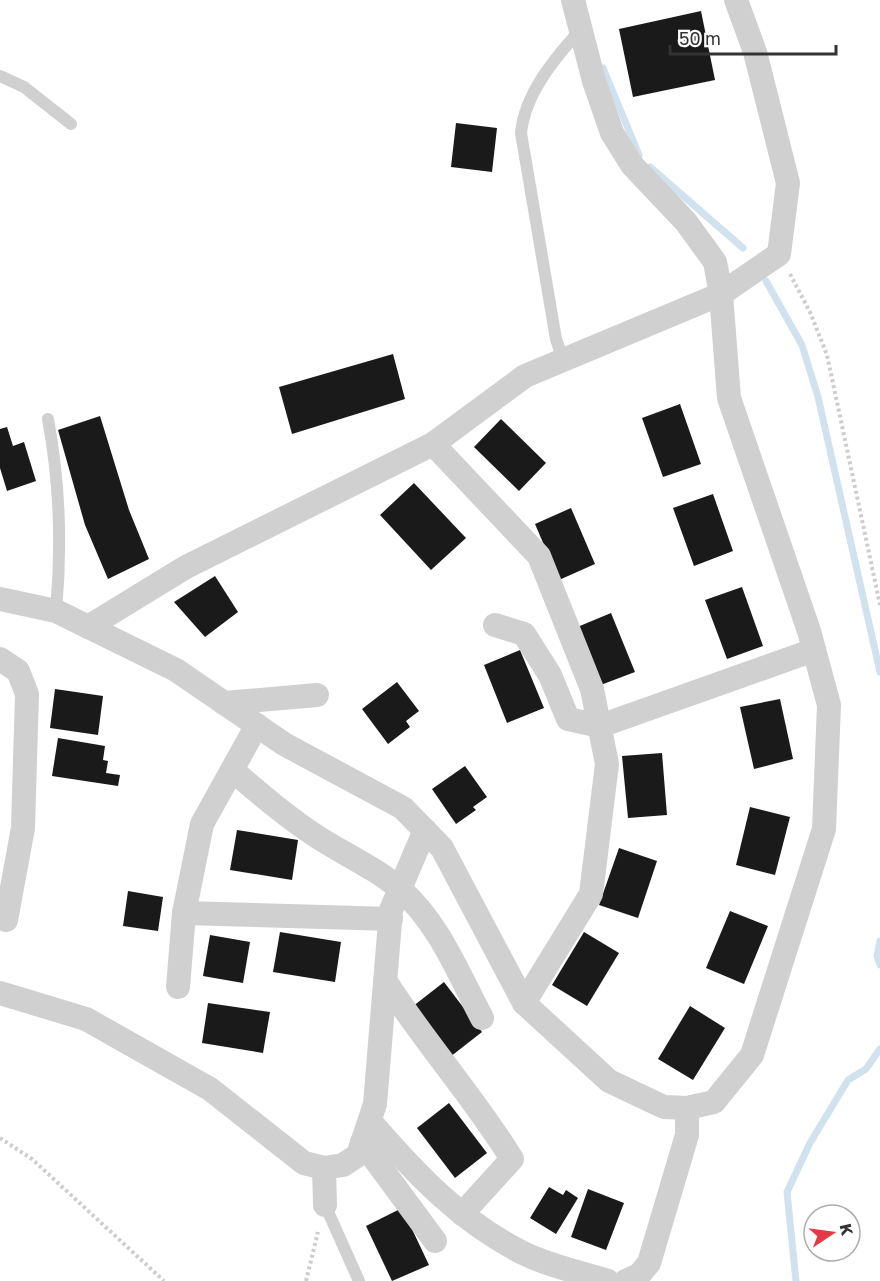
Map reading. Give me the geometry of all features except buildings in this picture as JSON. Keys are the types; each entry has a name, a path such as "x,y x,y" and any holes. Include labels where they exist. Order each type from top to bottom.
{"street":[{"path":"0,599 56,611 176,670 284,744 404,807 442,848 524,1003 609,1081 664,1107 687,1108 714,1102 752,1055 824,829 829,705 814,650 729,398 721,294 715,262 702,241 632,165 612,133 594,81 573,0"},
{"path":"88,627 186,567 433,444 525,376 721,294 779,254 788,183 755,52 736,0"},
{"path":"433,444 538,556 592,689 607,764 591,894 524,1003"},
{"path":"495,625 524,634 550,675 568,719 600,726 814,650"},
{"path":"0,659 18,671 27,694 23,828 6,920"},
{"path":"224,703 317,695"},
{"path":"178,987 184,913 202,824 257,725"},
{"path":"232,770 265,798 320,838 358,860 400,889 435,931 482,1018"},
{"path":"0,993 86,1019 210,1089 304,1163 324,1168 343,1165 358,1155 375,1104 391,919 400,889 424,830"},
{"path":"184,913 391,919"},
{"path":"386,982 407,1016 496,1133 512,1159 462,1214"},
{"path":"626,1281 639,1275 650,1263 687,1135 687,1108"},
{"path":"366,1131 407,1163 462,1214 523,1253 608,1281"},
{"path":"366,1131 435,1241"},
{"path":"324,1168 325,1205"}],"lane":[{"path":"563,360 556,339 521,133 526,108 539,82 581,29"},
{"path":"0,76 24,87 71,124"},
{"path":"48,419 58,482 61,527 56,611"},
{"path":"325,1205 359,1281"}],"path":[{"path":"779,254 810,312 827,355 880,605"},
{"path":"0,1138 32,1159 164,1281"},
{"path":"306,1281 325,1205"}],"waterway":[{"path":"603,68 639,155"},
{"path":"650,167 743,248"},
{"path":"766,281 802,345 818,397 880,672"},
{"path":"880,941 877,956 880,965"},
{"path":"796,1281 787,1192 810,1143 848,1080 866,1069 880,1049"}]}
